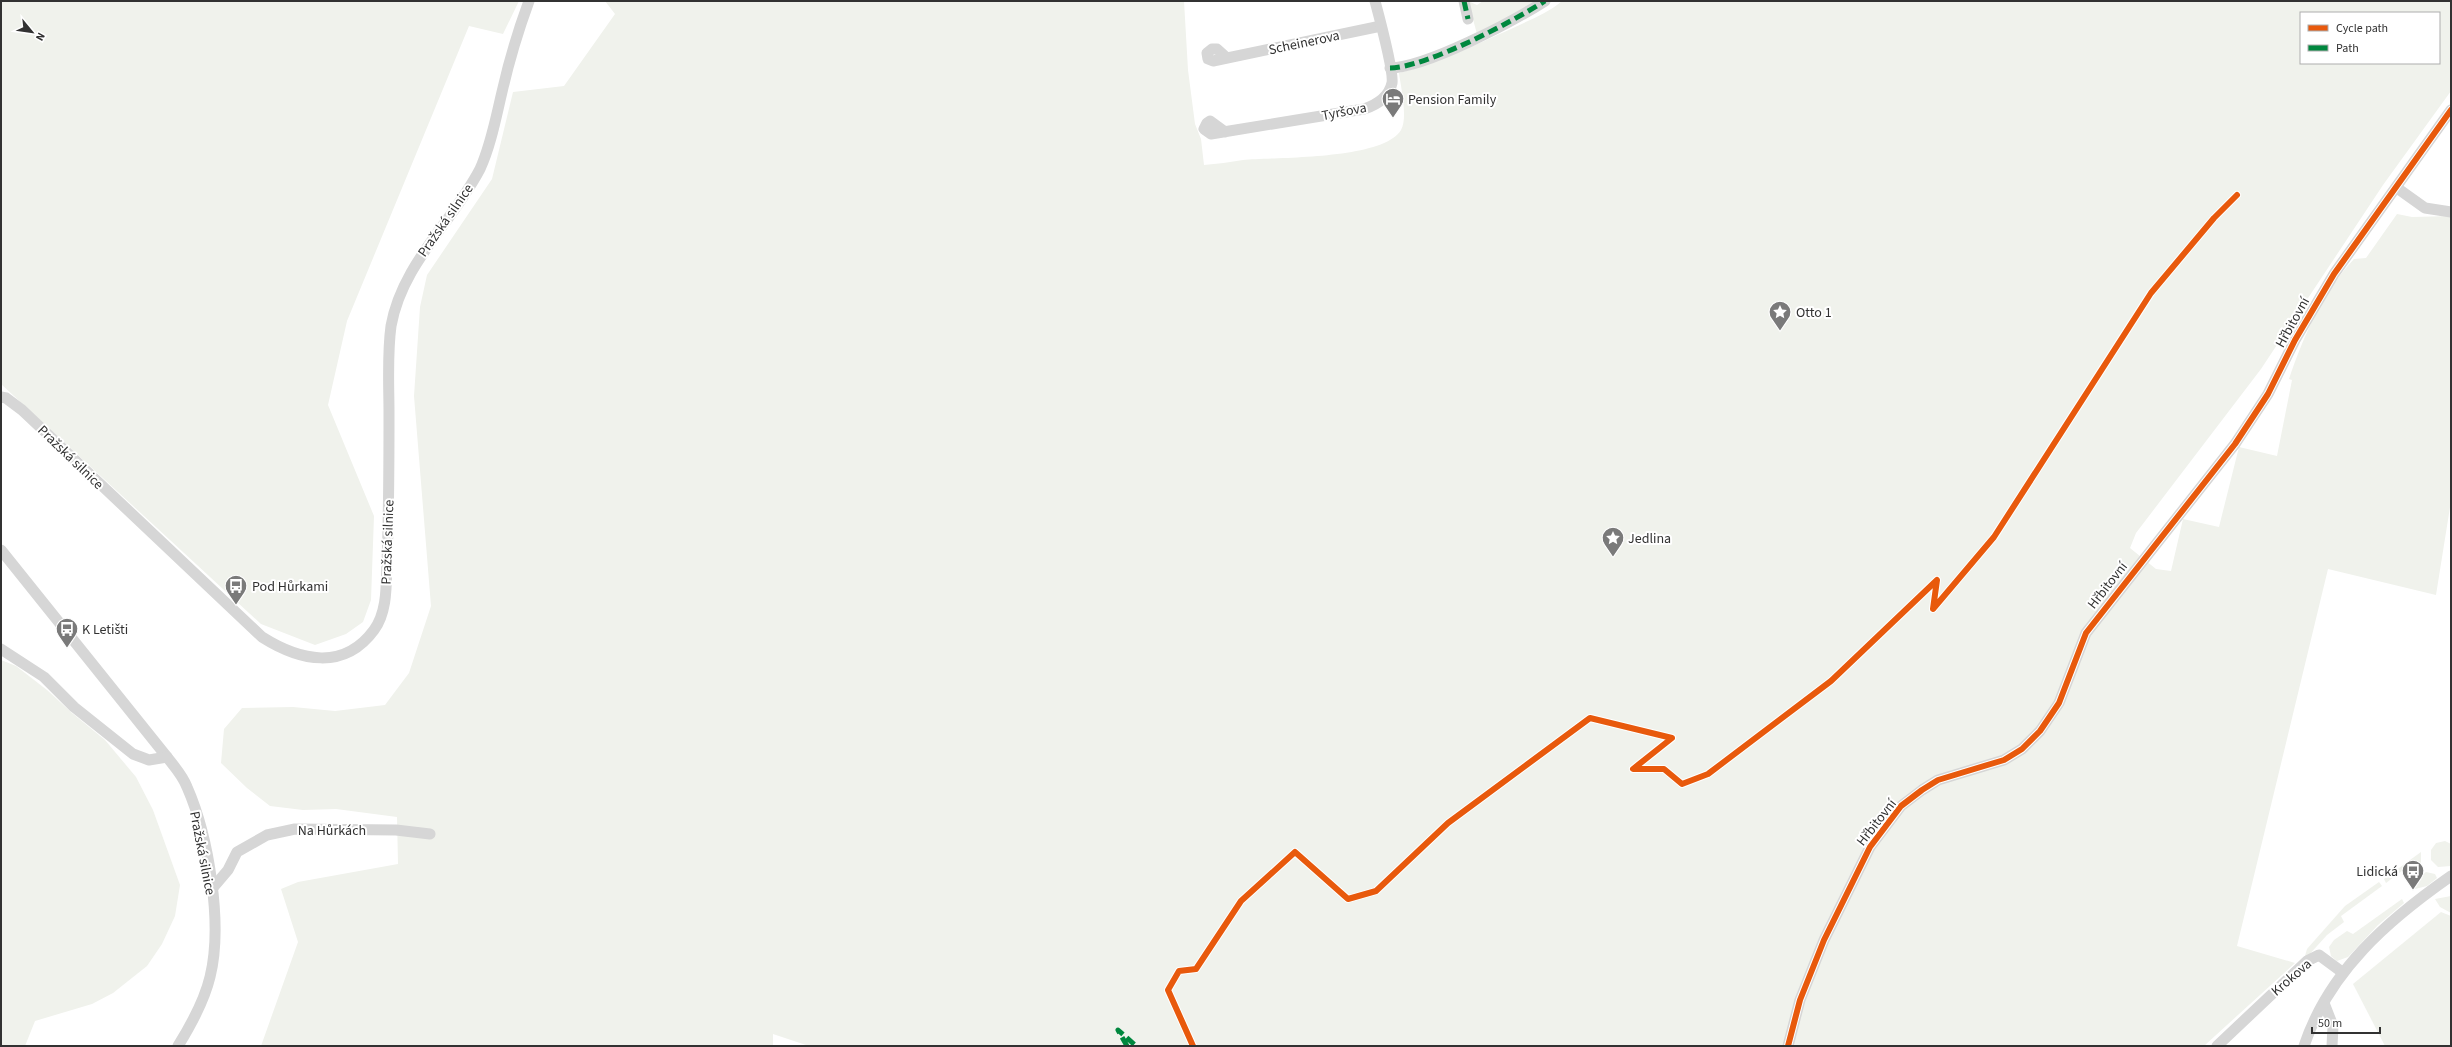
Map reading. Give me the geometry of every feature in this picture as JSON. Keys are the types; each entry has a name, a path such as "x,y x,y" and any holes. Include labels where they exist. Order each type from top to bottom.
{"street":[{"name":"Pražská silnice","path":"1,397 6,398 22,410 262,637 282,650 306,658 337,656 360,648 376,628 385,605 389,514 389,370 391,328 396,302 410,271 463,198 480,167 493,130 514,41 529,1"},
{"name":"Tyršova","path":"1225,132 1364,109 1375,105 1386,96 1392,84 1390,68 1375,1"},
{"path":"1464,1 1468,19"},
{"path":"1390,68 1420,63 1519,17 1545,1"},
{"name":"Scheinerova","path":"1227,58 1381,26"},
{"name":"Hřbitovní","path":"1788,1046 1800,1000 1824,940 1870,847 1901,806 1922,790 1938,780 2004,760 2022,749 2040,732 2059,703 2086,633 2235,444 2268,394 2295,340 2334,274 2397,188 2451,110"},
{"path":"2397,188 2426,208 2451,212"},
{"name":"Pražská silnice","path":"1,550 167,757 187,785 200,821 212,890 216,940 210,978 192,1025 178,1046"},
{"path":"1,649 44,677 74,707 132,754 149,760 167,757"},
{"name":"Na Hůrkách","path":"212,890 228,870 237,852 267,835 295,829 396,830 430,834"},
{"path":"2304,1046 2309,1031 2342,972 2376,935 2397,915 2451,876"},
{"name":"Krokova","path":"2217,1046 2307,960 2319,955 2342,972"},
{"path":"2324,1003 2333,1026 2332,1046"}],"shaded area":[{"path":"1,1 519,1 503,34 469,26 347,321 328,405 374,516 371,600 363,622 346,634 315,645 261,624 1,384"},
{"path":"605,1 1184,1 1188,70 1195,124 1201,139 1204,165 1243,160 1303,157 1352,152 1373,147 1390,140 1401,130 1404,118 1399,73 1442,59 1511,29 1550,10 1562,1 2451,1 2451,91 2383,185 2261,369 2136,533 2130,548 2156,569 2171,571 2183,519 2219,527 2239,447 2277,456 2292,380 2289,379 2301,346 2315,315 2332,286 2354,259 2366,258 2397,214 2412,217 2451,216 2451,501 2436,595 2328,569 2237,946 2295,963 2204,1046 809,1046 773,1034 773,1046 261,1046 298,942 281,889 298,882 398,864 397,817 336,809 303,810 270,806 247,788 221,763 224,729 242,708 293,707 335,711 385,705 409,673 431,606 414,396 420,307 427,275 492,179 513,92 564,86 615,14"},
{"path":"1468,1 1477,5 1483,1 1539,1 1477,34"},
{"path":"1,660 16,666 47,690 105,740 136,777 153,810 180,885 175,916 162,944 147,966 113,993 92,1004 35,1021 25,1046 1,1046"},
{"path":"2445,841 2451,844 2451,866 2438,867 2431,860 2431,850 2436,843"},
{"path":"2421,852 2421,865 2407,875 2403,870 2386,883 2384,879"},
{"path":"2426,872 2435,874 2437,878 2427,886 2415,889 2415,880"},
{"path":"2379,882 2382,886 2341,916 2344,922 2327,935 2307,957 2305,956 2307,949 2345,906"},
{"path":"2451,896 2451,913 2440,907 2435,899"},
{"path":"2402,899 2404,903 2378,925 2348,957 2337,961 2331,956 2329,947 2334,940 2347,931 2353,934"},
{"path":"2441,912 2451,916 2451,1046 2385,1046 2353,984"}],"marked path":[{"path":"1464,1 1468,19"},
{"path":"1390,68 1406,66 1447,52 1491,31 1545,1"},
{"path":"1127,1046 1118,1030 1136,1046"}],"cycle path":[{"path":"1788,1046 1800,1000 1824,940 1870,847 1901,806 1922,790 1938,780 2004,760 2022,749 2040,731 2059,703 2086,633 2235,444 2268,394 2295,340 2334,274 2451,110"},
{"path":"1193,1046 1168,990 1179,971 1196,969 1241,901 1295,852 1348,899 1376,891 1448,823 1590,718 1672,738 1633,769 1664,769 1682,784 1708,774 1831,681 1937,580 1933,609 1994,537 2151,293 2214,218 2237,195"}],"place":[{"name":"Pension Family","path":"1393,118"},
{"name":"Otto 1","path":"1780,332"},
{"name":"Jedlina","path":"1613,558"},
{"name":"Pod Hůrkami","path":"236,606"},
{"name":"K Letišti","path":"67,648"},
{"name":"Lidická","path":"2413,890"}]}
